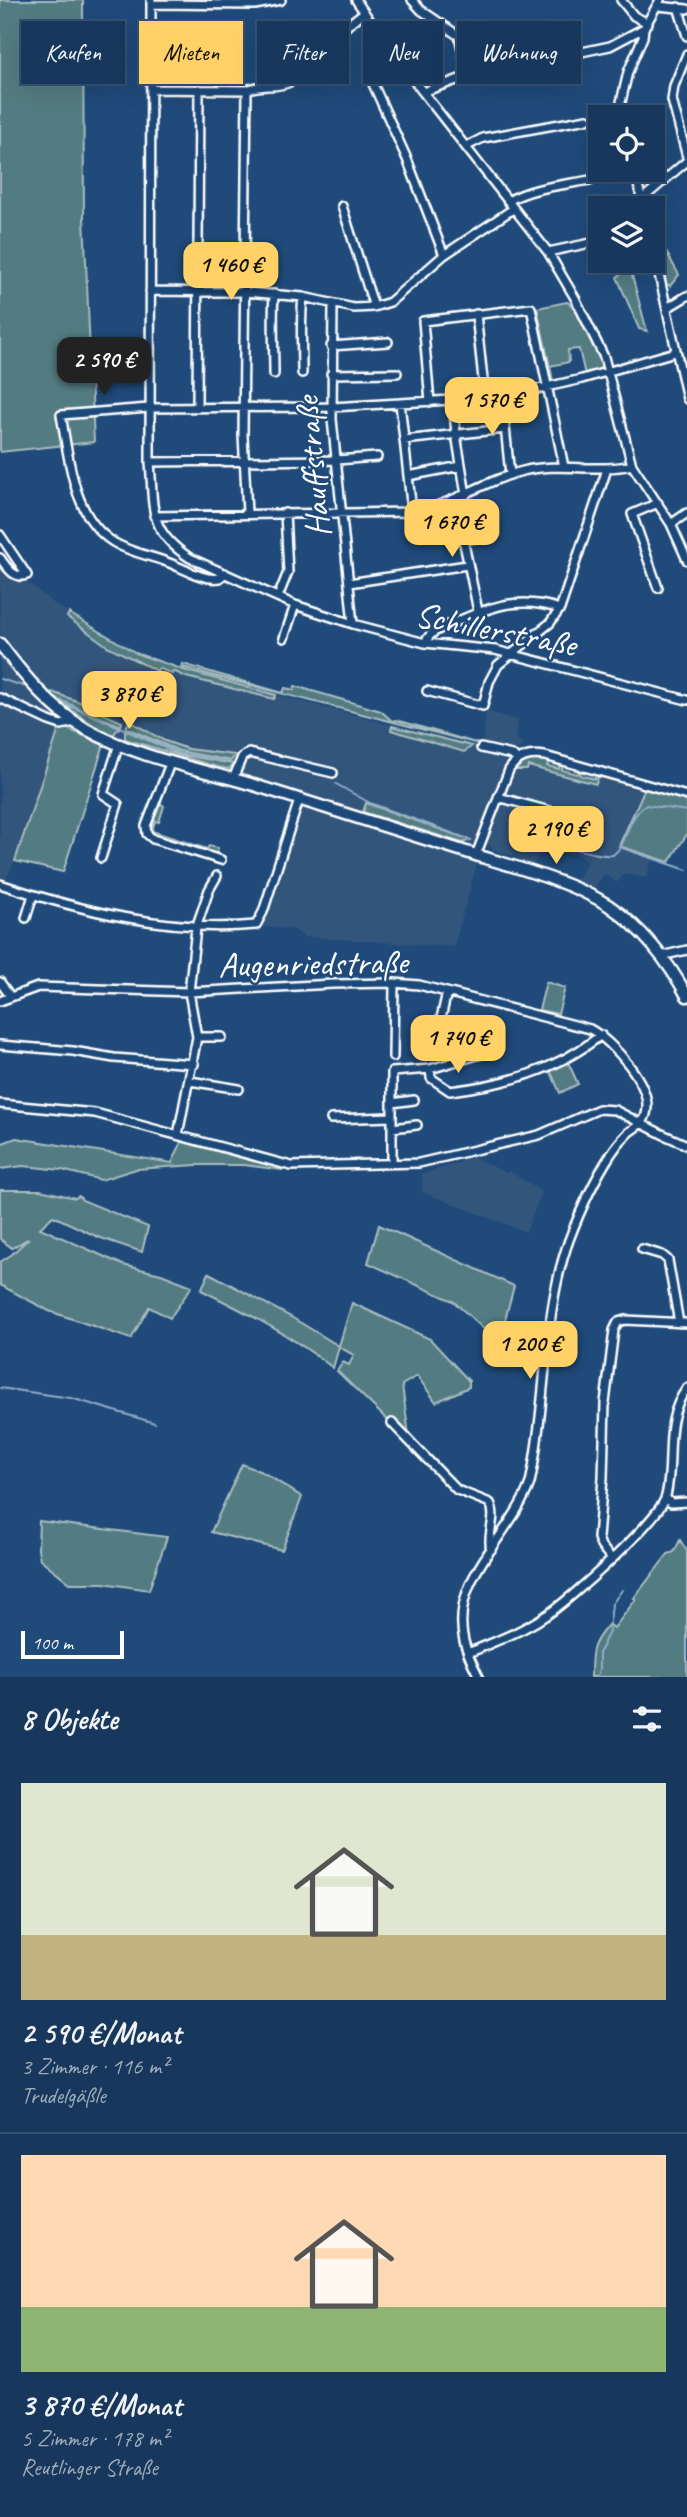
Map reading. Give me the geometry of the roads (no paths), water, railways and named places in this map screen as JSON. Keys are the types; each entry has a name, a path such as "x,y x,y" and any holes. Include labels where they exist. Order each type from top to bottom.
{"main road":[{"path":"0,644 29,681 65,714 119,744 527,871 607,905 639,932 661,956 687,995"}],"street":[{"path":"281,0 255,5 151,2 149,408 154,516 412,512 433,508 510,475 537,468 607,469 632,465"},
{"path":"356,0 369,21"},
{"path":"412,0 421,10 457,35"},
{"path":"621,0 634,16 646,25"},
{"path":"621,105 623,88 646,25 659,3 687,9"},
{"path":"678,7 687,36"},
{"path":"151,89 247,90 255,86 275,87 291,82 313,65 344,29 363,13"},
{"path":"581,52 610,46 646,25"},
{"path":"650,196 687,159 672,100 674,86 687,54"},
{"path":"424,92 457,80"},
{"path":"373,84 407,159 444,255"},
{"path":"418,84 548,252 589,323 610,372 632,465 671,524 687,560"},
{"path":"197,408 199,89"},
{"path":"247,90 244,408 247,513"},
{"path":"467,146 484,138 587,119"},
{"path":"508,201 534,190 588,180"},
{"path":"342,206 374,307"},
{"path":"150,291 274,294 359,308 374,307 390,302 444,255 513,209"},
{"path":"548,252 588,244"},
{"path":"659,273 687,400"},
{"path":"274,294 274,374"},
{"path":"667,308 687,296"},
{"path":"302,373 302,340 299,329 303,298"},
{"name":"Hauffstraße","path":"333,304 332,407 353,624"},
{"path":"430,402 423,321 531,308 564,467"},
{"path":"476,314 485,398"},
{"path":"331,346 387,342"},
{"path":"225,573 220,578 211,580 166,561 130,550 107,537 87,511 74,484 61,415 149,408 332,407 502,397 610,372 675,352"},
{"path":"331,374 397,373"},
{"path":"502,397 510,475"},
{"path":"453,400 466,495"},
{"path":"400,403 412,512"},
{"path":"404,440 505,429"},
{"path":"150,462 377,457"},
{"path":"408,476 461,466"},
{"path":"427,691 483,706 489,682 498,665 550,623 560,609 607,469"},
{"path":"455,499 478,611"},
{"path":"658,503 632,514 658,588"},
{"path":"278,597 288,572 285,513"},
{"path":"671,524 687,513"},
{"name":"Schillerstraße","path":"154,516 161,533 176,549 190,558 295,605 425,643 495,650 687,700"},
{"path":"463,540 495,534"},
{"path":"0,536 27,575 14,575 0,558"},
{"path":"349,583 467,565"},
{"path":"425,643 433,632 494,606 529,602 560,609"},
{"path":"284,638 295,605"},
{"path":"0,698 61,725 76,722"},
{"path":"101,858 118,804 103,794 119,744"},
{"path":"481,748 512,755 517,760"},
{"path":"233,779 242,757 249,753 333,773"},
{"path":"476,855 509,770 517,760 529,755 545,756 687,796"},
{"path":"172,761 146,826 147,834 153,839 221,860"},
{"path":"499,797 579,819"},
{"path":"0,884 33,895 136,918 196,928 256,925 263,912 299,800"},
{"path":"178,1135 197,1037 189,992 196,928 209,890 217,876"},
{"path":"26,918 33,895"},
{"path":"661,956 687,950"},
{"path":"0,982 10,996"},
{"path":"393,1057 394,983"},
{"name":"Augenriedstraße","path":"0,1001 38,987 189,992 314,985 419,985 566,1022 601,1035 635,1073 645,1093 647,1113 641,1124"},
{"path":"434,1049 447,992"},
{"path":"429,1069 431,1078 450,1091 488,1086 534,1073 579,1052 601,1035"},
{"path":"197,1037 222,1037"},
{"path":"0,1045 73,1051 114,1058 194,1063"},
{"path":"392,1162 392,1072 429,1069 481,1054"},
{"path":"190,1081 239,1089"},
{"path":"392,1104 414,1100"},
{"path":"0,1104 95,1113 291,1166 419,1163 539,1135 599,1108 615,1110 687,1145"},
{"path":"331,1119 391,1117"},
{"path":"479,1677 468,1653 462,1623 465,1597 474,1574 517,1512 530,1483 556,1291 570,1240 584,1205 610,1155 629,1132 641,1124"},
{"path":"392,1128 417,1125"},
{"path":"611,1558 598,1538 606,1403 614,1330 618,1322 625,1320 683,1323 668,1260 662,1255 642,1249"},
{"path":"468,1653 546,1616 640,1533 666,1499 670,1437 681,1395 687,1388"},
{"path":"392,1423 457,1490 490,1503 494,1514 489,1537 491,1550"},
{"path":"666,1499 671,1503 687,1502"}],"waterway":[{"path":"0,679 30,688"},
{"path":"51,697 179,753 230,762"},
{"path":"336,784 370,803 471,840"},
{"path":"558,847 613,855 622,844 634,817 646,805 687,811"},
{"path":"622,848 687,870"},
{"path":"0,1388 71,1398 155,1423"},
{"path":"597,1677 599,1652 609,1632 612,1604 622,1590"}]}
